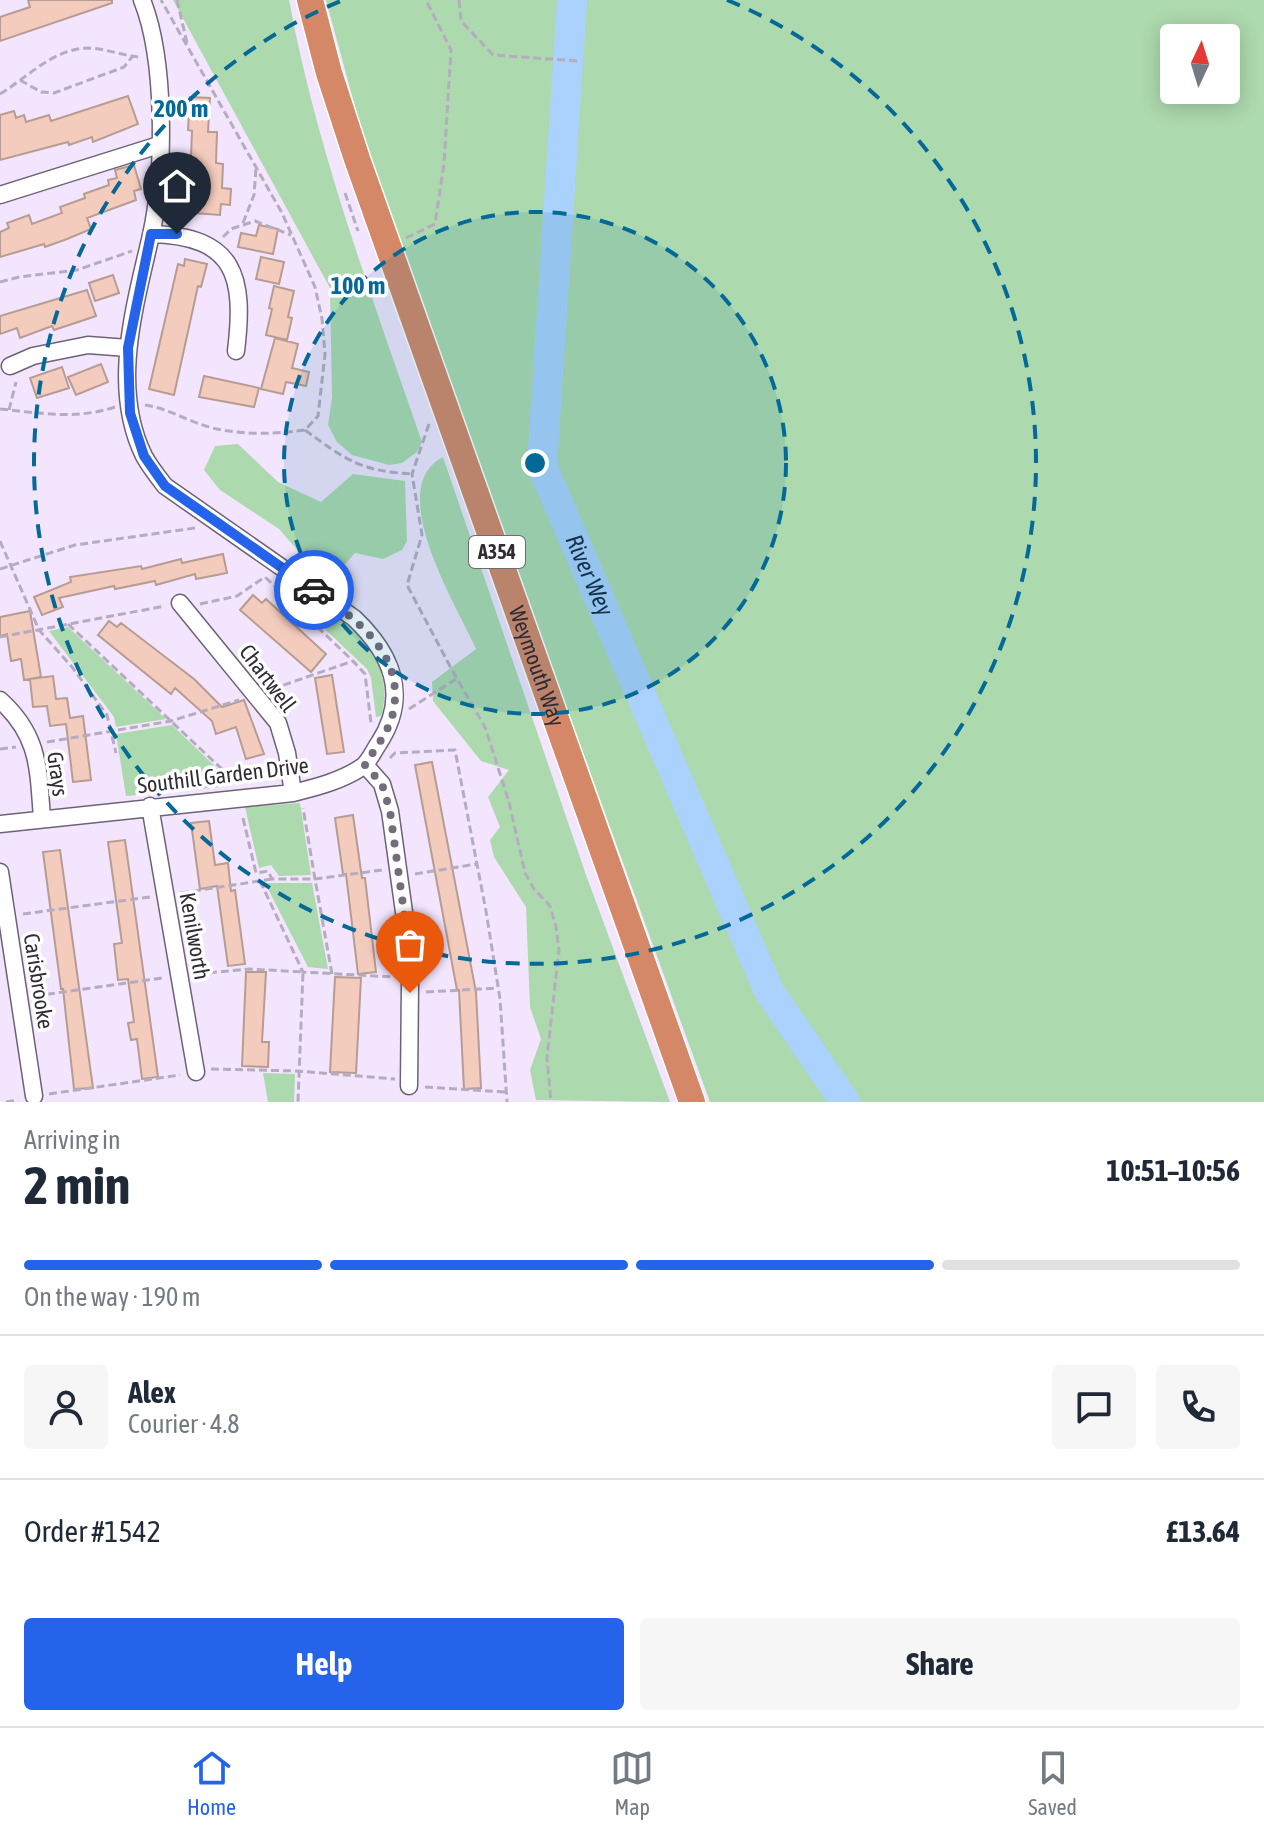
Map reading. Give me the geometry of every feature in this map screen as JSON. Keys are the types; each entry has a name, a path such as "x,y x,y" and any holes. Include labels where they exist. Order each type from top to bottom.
{"highway":[{"name":"Weymouth Way","path":"310,0 341,112 692,1102"}],"street":[{"name":"Southill Garden Drive","path":"0,824 297,792 331,783 369,770 392,717 395,692 390,664 375,637 354,618 165,486 144,456 130,413 128,348 151,234 159,145 156,58 150,18 142,0"},
{"path":"0,195 159,145"},
{"path":"151,234 177,234 212,248 229,268 239,289 240,320 236,351"},
{"path":"15,364 33,356 88,345 128,348"},
{"name":"Chartwell","path":"182,605 278,723 297,792"},
{"name":"Grays","path":"0,700 17,716 38,757 42,818"},
{"path":"369,770 382,784 390,811 398,872 410,986 409,1086"},
{"name":"Kenilworth","path":"150,806 196,1072"},
{"name":"Carisbrooke","path":"0,872 34,1096"}],"path":[{"path":"0,409 60,416 92,415 129,403 162,408 216,429 271,434 305,430 318,416 325,354 315,287 256,167 161,0"},
{"path":"177,0 188,47"},
{"path":"388,246 435,224 442,179 451,50 426,0"},
{"path":"459,0 461,21 493,55 578,61"},
{"path":"0,94 54,57 71,50 98,49 156,58"},
{"path":"20,80 41,92 54,93 124,67 132,56"},
{"path":"243,223 254,195 256,167"},
{"path":"345,193 361,238"},
{"path":"212,248 231,229 255,221 292,236"},
{"path":"0,282 77,270 129,251 146,252"},
{"path":"9,410 15,364"},
{"path":"432,416 412,474 422,535 407,585 485,727 509,802 525,873 534,889 550,906 556,927 559,950 547,1057 551,1102"},
{"path":"305,430 347,461 383,473 412,474"},
{"path":"0,569 75,545 219,525"},
{"path":"0,541 39,630 72,667 107,715 116,753"},
{"path":"0,637 161,606 237,596 265,577 365,674 372,731 383,737"},
{"path":"68,624 226,773 233,786"},
{"path":"0,749 171,721 353,661"},
{"path":"392,717 456,679"},
{"path":"369,770 395,753 455,750 498,988 507,1102"},
{"path":"297,792 332,974"},
{"path":"243,818 256,873 268,871 272,879"},
{"path":"7,916 272,879 315,879 477,864"},
{"path":"260,881 303,972 298,1102"},
{"path":"19,999 179,975 249,969 332,974 410,986 498,988"},
{"path":"34,1096 218,1068 391,1078 409,1086 506,1092"}],"green space":[{"path":"173,0 289,0 330,168 422,442 417,452 402,463 389,465 352,455 337,442 328,425 332,398 330,288"},
{"path":"326,0 1264,0 1264,1102 710,1102 412,282 357,114"},
{"path":"238,444 278,482 321,502 353,474 405,481 407,541 402,550 383,559 355,553 339,571 314,569 279,529 220,490 204,470 215,446"},
{"path":"443,457 586,875 670,1102 536,1100 530,1070 541,1039 530,1007 526,907 494,857 490,840 500,827 488,797 509,770 481,761 433,701 432,682 476,649 441,578 422,520 420,494 426,472"},
{"path":"321,606 358,633 372,650 383,683 381,716 376,717 367,669 312,617"},
{"path":"68,627 166,719 116,727 114,717 49,631"},
{"path":"172,725 223,774 220,787 126,796 116,734"},
{"path":"300,803 311,875 279,876 271,865 259,868 245,807"},
{"path":"265,883 312,883 328,969 308,967"},
{"path":"263,1073 295,1074 294,1102 268,1102"}],"building":[{"path":"28,0 112,0 112,3 0,41 0,17 30,7"},
{"path":"128,96 138,124 93,142 92,137 0,160 0,115 14,111 16,118 24,115 26,122 49,115 51,121"},
{"path":"190,97 210,98 208,132 217,132 216,163 223,164 222,188 231,189 230,205 221,204 220,215 194,213 197,171 193,171 192,131 188,130"},
{"path":"134,165 141,189 134,191 136,200 87,218 91,229 45,247 44,244 0,257 0,232 9,228 7,223 29,215 32,224 62,213 60,207 109,185 108,180 117,178 115,170"},
{"path":"259,225 278,229 273,254 238,247 241,233 256,236"},
{"path":"261,257 284,262 279,284 256,279"},
{"path":"185,259 207,264 201,287 198,286 174,395 149,389 178,264 184,266"},
{"path":"113,275 119,293 95,301 89,283"},
{"path":"274,286 294,291 287,340 266,335"},
{"path":"87,290 96,316 54,330 52,326 20,338 17,328 0,334 0,316"},
{"path":"275,338 298,344 292,368 309,372 306,386 286,382 283,394 261,389"},
{"path":"101,364 108,382 76,395 68,377"},
{"path":"62,367 69,388 37,398 30,378"},
{"path":"204,376 259,388 254,407 199,397"},
{"path":"223,554 227,573 196,579 195,574 156,585 155,581 115,589 114,586 59,598 63,607 42,615 34,597 71,582 70,577 141,566 142,569 181,559 182,563"},
{"path":"253,595 262,603 266,599 326,654 311,672 240,610"},
{"path":"30,611 41,677 24,680 21,659 11,661 7,634 0,636 0,617"},
{"path":"109,621 117,627 121,623 194,679 222,707 244,700 264,754 246,759 236,727 216,734 212,721 175,688 171,694 98,635"},
{"path":"332,675 344,752 327,754 315,678"},
{"path":"53,676 56,699 67,698 70,718 83,716 91,780 73,782 66,724 50,726 47,706 33,707 30,679"},
{"path":"432,762 476,992 481,1088 464,1089 459,990 415,765"},
{"path":"353,815 362,878 365,878 376,972 358,974 346,874 343,874 335,818"},
{"path":"209,821 215,865 228,863 231,891 235,890 245,964 228,966 217,886 200,889 191,823"},
{"path":"125,840 158,1077 142,1079 137,1039 131,1040 128,1023 134,1022 128,979 118,980 114,944 122,943 108,842"},
{"path":"60,850 93,1088 74,1089 43,852"},
{"path":"246,972 266,972 262,1042 269,1042 268,1067 242,1066"},
{"path":"335,977 361,978 356,1073 330,1072"}],"waterway":[{"name":"River Wey","path":"572,0 542,466 769,991 845,1102"}],"way so far":[{"path":"314,590 375,637 390,664 395,692 392,717 365,765 382,784 390,811 404,912 410,993"}],"route":[{"path":"177,234 151,234 128,348 130,413 144,456 165,486 314,590"}]}
